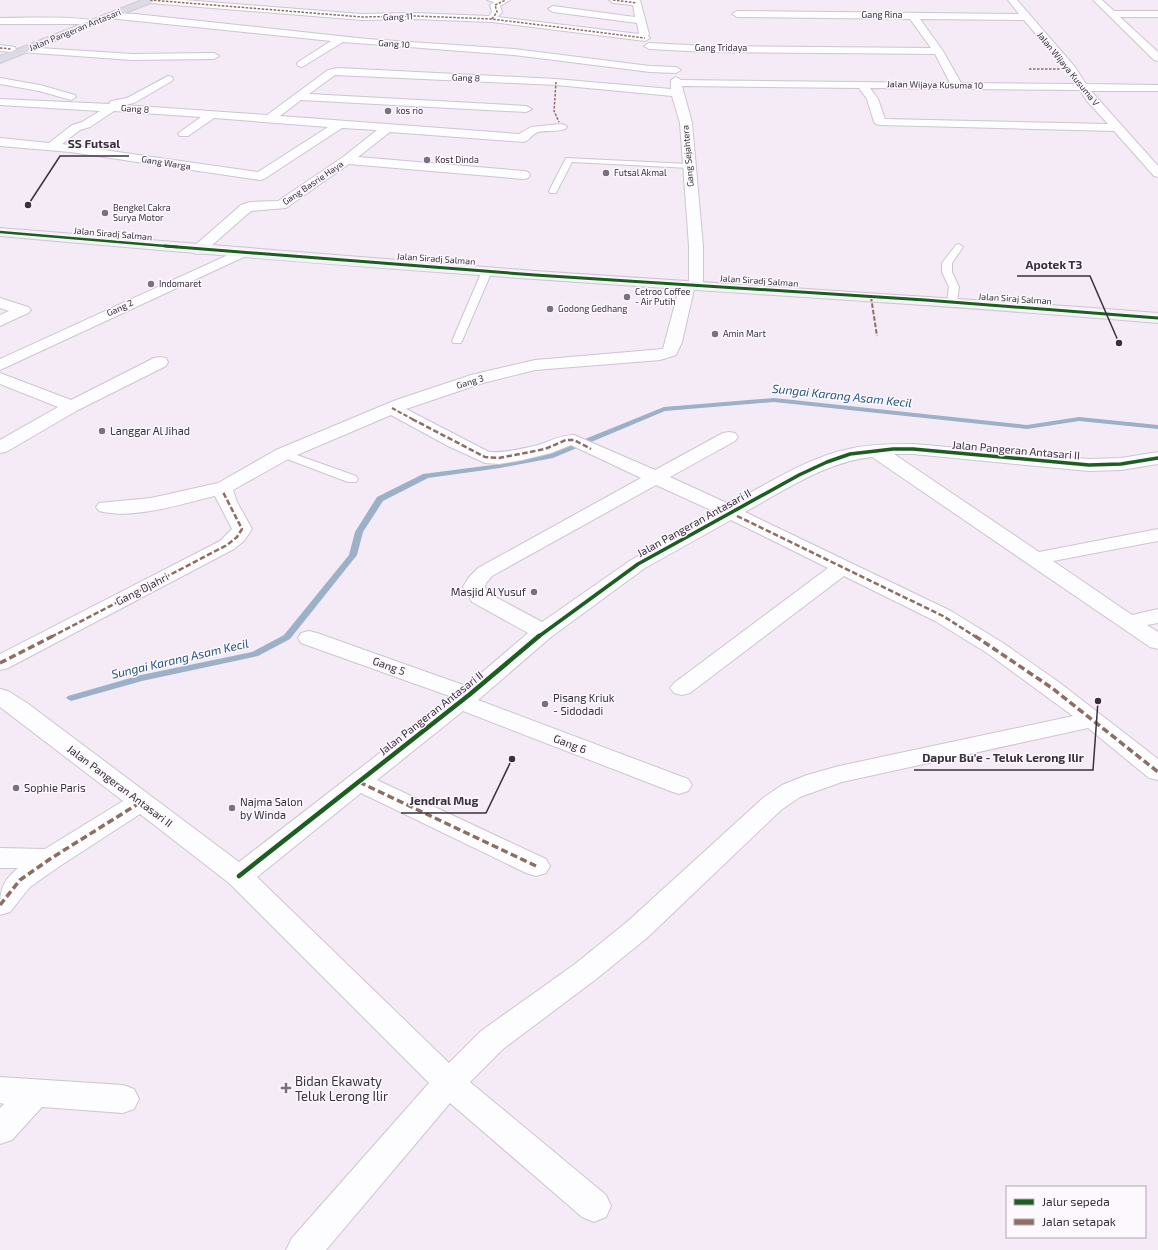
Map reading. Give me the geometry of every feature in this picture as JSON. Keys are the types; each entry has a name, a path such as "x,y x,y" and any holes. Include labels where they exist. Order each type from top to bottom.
{"highway":[{"name":"Jalan Pangeran Antasari","path":"0,53 77,21 134,0"},
{"name":"Jalan Pangeran Antasari","path":"0,60 150,0"}],"street":[{"name":"Gang 11","path":"150,0 362,17 415,16 492,19 647,42"},
{"path":"613,0 636,1 647,42"},
{"name":"Jalan Wijaya Kusuma V","path":"1012,0 1071,69 1090,98 1158,173"},
{"path":"1096,0 1158,58"},
{"path":"492,19 497,12 494,5 504,1"},
{"path":"552,9 641,21"},
{"name":"Gang Rina","path":"736,14 1026,18"},
{"path":"1112,14 1158,14"},
{"name":"Gang 10","path":"111,16 391,44 488,49 650,69 676,70"},
{"path":"913,16 938,50 957,86"},
{"path":"0,21 77,21 94,23"},
{"path":"1135,37 1150,37"},
{"path":"302,64 341,39"},
{"name":"Gang Tridaya","path":"647,42 793,49 938,50"},
{"name":"Gang Sejahtera","path":"647,42 674,53 677,88 686,123 696,246 691,285"},
{"path":"0,48 11,49"},
{"path":"24,50 132,57 214,56"},
{"name":"Gang 8","path":"270,119 332,72 338,71 677,88 712,83"},
{"path":"0,81 40,88 85,100 122,103 130,101 168,79"},
{"name":"Jalan Wijaya Kusuma 10","path":"712,83 1158,88"},
{"path":"861,84 872,99 880,122 1118,128"},
{"path":"300,97 526,109"},
{"name":"Gang 8","path":"0,102 212,114 386,129 519,138 524,138 530,131 535,129 561,127"},
{"path":"51,147 76,128 86,125 112,108"},
{"path":"184,134 212,114"},
{"name":"Gang Warga","path":"0,142 51,147 260,176 281,164 338,125"},
{"name":"Gang Basrie Haya","path":"198,250 246,208 250,206 281,206 347,160 386,129"},
{"path":"347,160 524,175"},
{"path":"281,164 295,167"},
{"path":"311,169 330,171"},
{"name":"Jalan Siradj Salman","path":"0,232 198,250 871,297"},
{"name":"Gang 2","path":"0,365 241,253"},
{"name":"Gang 3","path":"106,507 123,508 224,490 283,454 392,408 477,379 535,364 660,355 670,352 691,285"},
{"name":"Jalan Siraj Salman","path":"871,297 1158,318"},
{"path":"0,303 23,310 0,321"},
{"path":"0,448 72,406 160,362"},
{"path":"0,378 72,406"},
{"path":"392,408 485,458 499,458 545,450 564,441 574,440 730,512 943,616 995,648 1052,688 1158,772"},
{"path":"543,632 480,597 474,587 476,581 485,572 532,545 729,437"},
{"name":"Jalan Pangeran Antasari II","path":"239,876 465,699 543,632 638,564 799,475 850,454 913,449 1101,466 1158,458"},
{"path":"876,451 1158,642"},
{"name":"Gang Djahri","path":"0,663 227,545 237,537 242,529 239,520 226,500 224,490"},
{"path":"1034,559 1158,535"},
{"path":"682,688 842,566"},
{"path":"1128,622 1158,616"},
{"name":"Gang 5","path":"309,638 465,699"},
{"name":"Gang 6","path":"465,699 679,785"},
{"name":"Jalan Pangeran Antasari II","path":"10,702 239,876 448,1082 594,1206"},
{"path":"304,1250 448,1082 492,1040 585,972 638,929 772,804 791,791 839,774 1093,719"},
{"path":"359,782 536,866"},
{"path":"0,905 20,880 50,859 141,802"},
{"path":"0,858 50,859"},
{"path":"0,1090 123,1099"},
{"path":"0,1130 34,1093"}],"lane":[{"path":"490,0 504,1"},
{"path":"553,191 569,160 689,166"},
{"path":"952,302 954,287 947,272 947,263 959,247"},
{"path":"457,342 487,271"},
{"path":"283,454 352,479"}],"waterway":[{"name":"Sungai Karang Asam Kecil","path":"71,698 141,678 255,654 287,637 353,555 359,532 380,499 426,476 500,466 550,456 664,409 774,400 1027,427 1079,419 1158,427"}],"marked path":[{"path":"150,0 362,17 415,16 492,19 645,38"},
{"path":"492,19 497,12 495,5 506,0"},
{"path":"613,0 637,3"},
{"path":"0,48 11,49"},
{"path":"1029,69 1071,69"},
{"path":"556,82 554,111 559,122"},
{"path":"871,297 877,336"},
{"path":"392,408 485,457 499,458 545,449 566,440 574,440 591,449"},
{"path":"0,663 227,545 237,537 242,529 223,492"},
{"path":"737,516 943,616 995,648 1052,688 1158,772"},
{"path":"359,782 536,866"},
{"path":"0,905 20,880 50,859 141,802"}],"cycle path":[{"path":"0,232 535,275 925,300 1158,318"},
{"path":"239,876 469,695 543,632 638,564 730,512 799,475 827,462 850,454 893,449 913,449 1089,465 1121,464 1158,458"}],"place":[{"name":"kos rio","path":"388,111"},
{"name":"Kost Dinda","path":"427,160"},
{"name":"Futsal Akmal","path":"606,173"},
{"name":"SS Futsal","path":"28,205"},
{"name":"Bengkel Cakra Surya Motor","path":"105,213"},
{"name":"Indomaret","path":"151,284"},
{"name":"Cetroo Coffee - Air Putih","path":"627,297"},
{"name":"Godong Gedhang","path":"550,309"},
{"name":"Amin Mart","path":"715,334"},
{"name":"Apotek T3","path":"1119,343"},
{"name":"Langgar Al Jihad","path":"102,431"},
{"name":"Masjid Al Yusuf","path":"534,592"},
{"name":"Dapur Bu'e - Teluk Lerong Ilir","path":"1098,701"},
{"name":"Pisang Kriuk - Sidodadi","path":"545,704"},
{"name":"Jendral Mug","path":"512,759"},
{"name":"Sophie Paris","path":"16,788"},
{"name":"Najma Salon by Winda","path":"232,808"},
{"name":"Bidan Ekawaty Teluk Lerong Ilir","path":"286,1088"}]}
